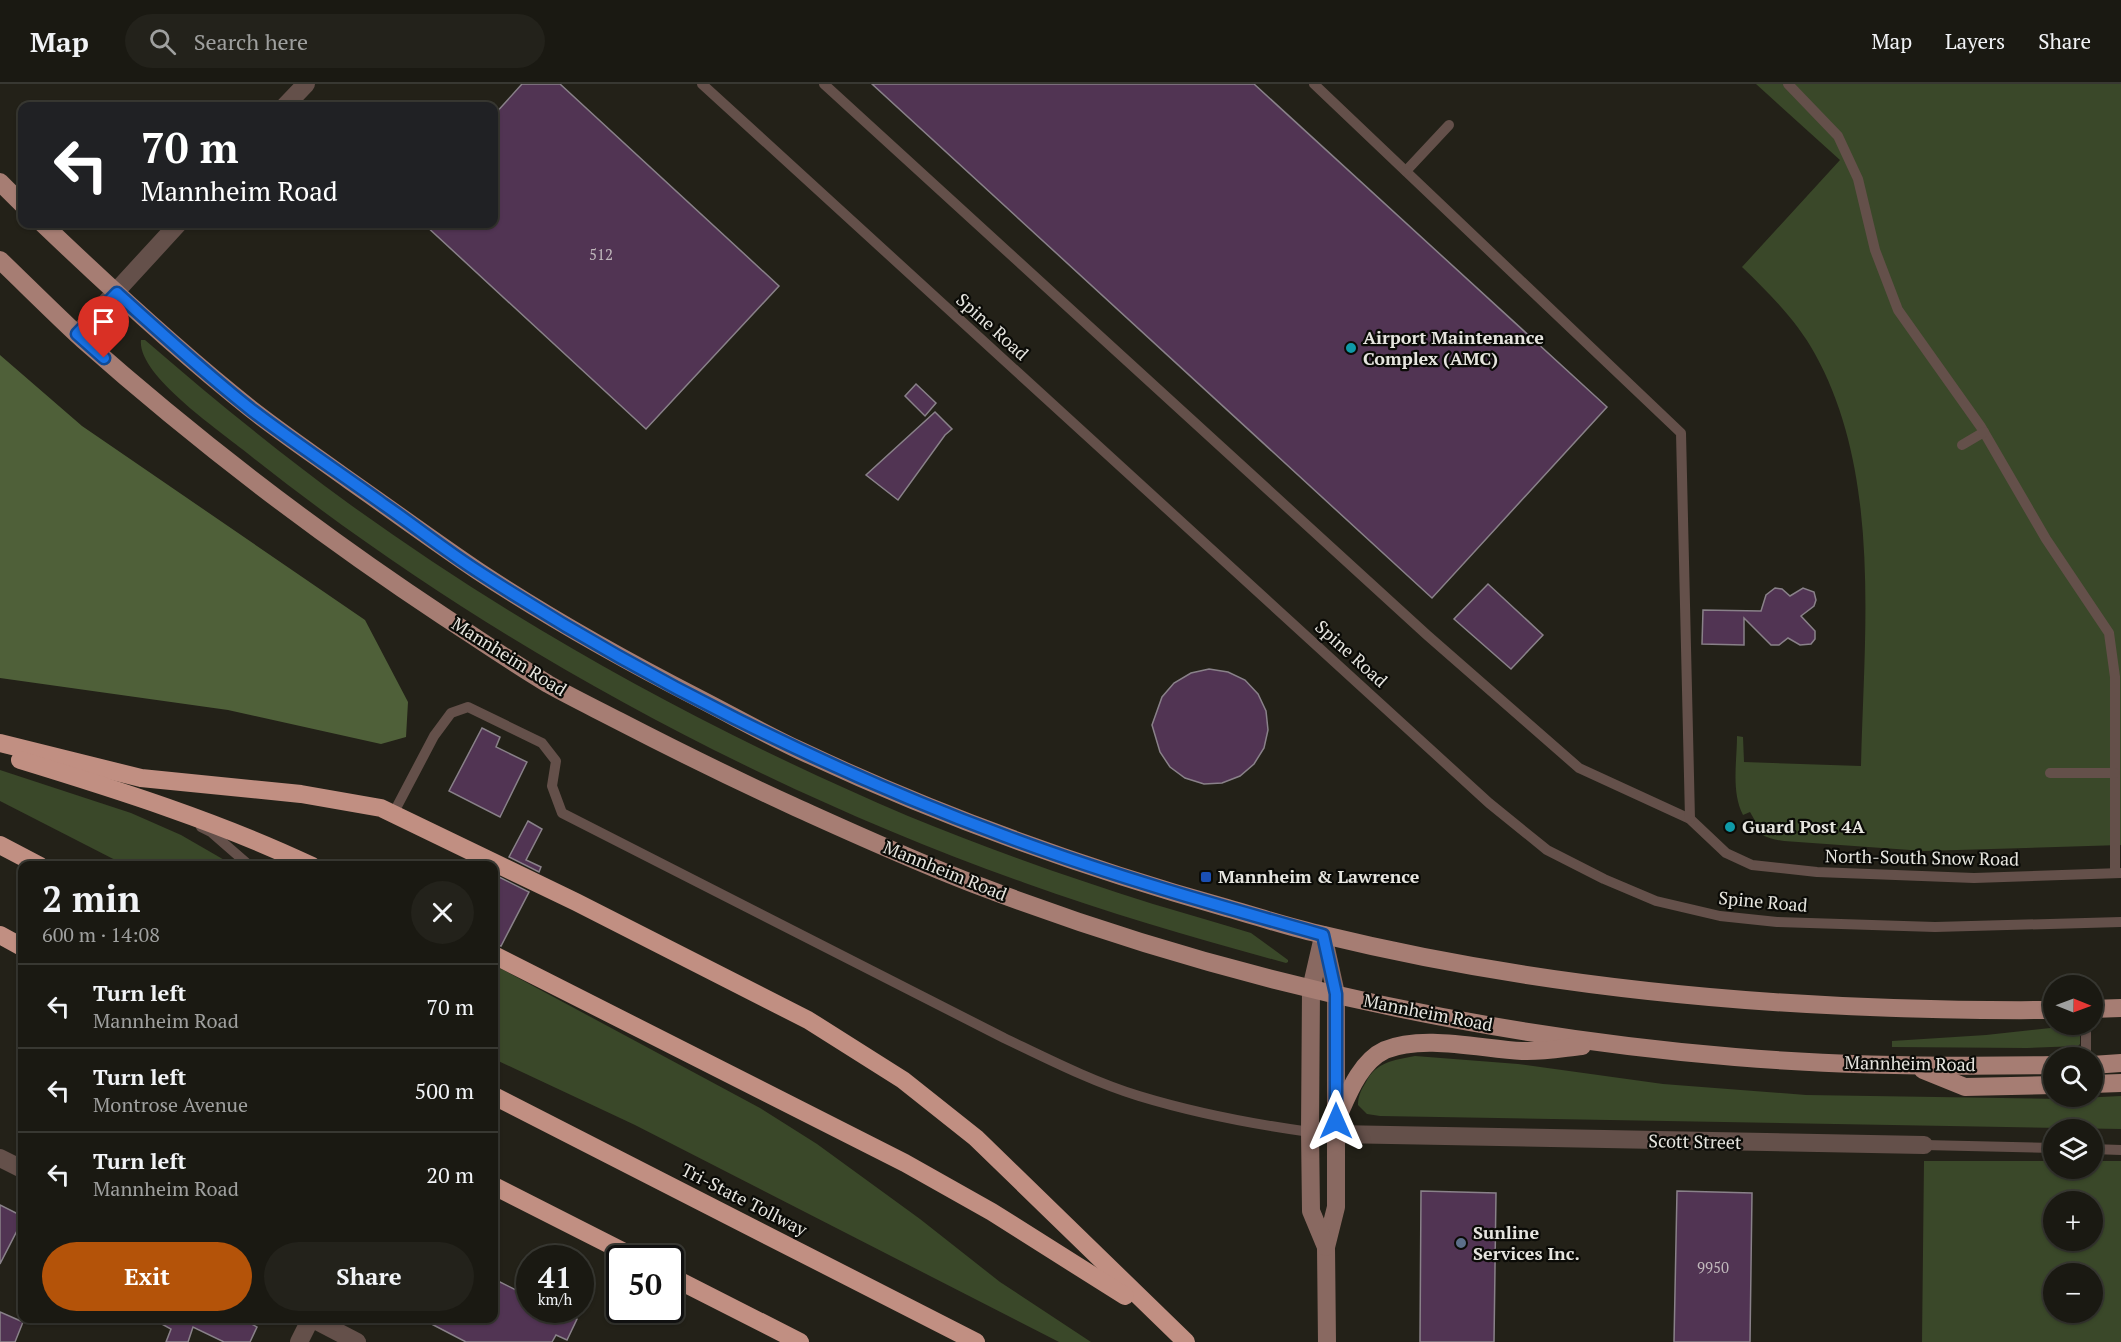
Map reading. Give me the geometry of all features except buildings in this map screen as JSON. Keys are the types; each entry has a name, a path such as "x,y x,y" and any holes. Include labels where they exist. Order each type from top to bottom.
{"highway":[{"path":"0,743 141,778 300,794 381,808 491,861"},
{"path":"0,755 169,809 279,850 302,861"},
{"path":"0,845 30,861"},
{"path":"498,864 808,1020 903,1080 976,1138 1186,1342"},
{"path":"0,935 18,945"},
{"path":"498,957 905,1163 992,1212 1160,1318"},
{"name":"Tri-State Tollway","path":"498,1098 976,1342"},
{"path":"498,1188 610,1245"},
{"path":"684,1283 800,1342"}],"main road":[{"path":"0,182 18,200"},
{"path":"47,228 162,335 253,411 479,572 657,677 797,749 911,799 1005,836 1111,874 1323,935 1461,963 1588,984 1672,994 1841,1008 2043,1010"},
{"name":"Mannheim Road","path":"0,260 77,334 207,445 283,504 392,582 549,684 709,767 830,823 977,885 1153,946 1311,989 1434,1015 1607,1044 1737,1057 1846,1064 2043,1065"},
{"path":"1323,935 1311,989 1310,1132 1311,1211 1326,1247"},
{"path":"1323,935 1336,994 1336,1207 1326,1247 1327,1342"},
{"path":"2103,1009 2121,1008"},
{"path":"1336,1128 1353,1086 1365,1067 1384,1050 1431,1042 1525,1052 1607,1044"},
{"path":"2103,1064 2121,1062"},
{"path":"1913,1065 1965,1087 2043,1085"},
{"path":"2103,1084 2121,1083"}],"street":[{"path":"289,102 306,84"},
{"path":"77,334 174,228"},
{"name":"Scott Street","path":"1336,1128 1924,1145"},
{"path":"0,1158 18,1167"},
{"path":"299,1342 308,1323"},
{"path":"321,1323 357,1342"}],"lane":[{"name":"Spine Road","path":"702,84 1489,803 1547,850 1604,879 1656,901 1720,916 1777,922 1935,927 2121,922"},
{"name":"North-South Snow Road","path":"824,84 1427,635 1580,768 1690,819 1726,853 1752,865 1817,872 1974,878 2118,873"},
{"path":"1314,84 1681,433 1690,819"},
{"path":"1788,84 1838,136 1858,179 1875,250 1898,310 1984,432 2046,539 2109,633 2115,677 2118,873"},
{"path":"1406,171 1449,125"},
{"path":"1962,445 1984,432"},
{"path":"2109,633 2121,633"},
{"path":"393,814 434,736 451,713 468,707 542,743 556,761 552,786 562,813 984,1028 1064,1066 1138,1096 1239,1121 1310,1132"},
{"path":"2050,774 2115,773"},
{"path":"169,809 211,832 243,861"},
{"name":"Scott Street","path":"1924,1145 2043,1148"},
{"path":"2103,1149 2121,1149"}],"green space":[{"path":"1756,84 2121,84 2121,845 1924,851 1784,841 1768,838 1759,833 1747,823 1754,819 1750,812 1743,815 1736,786 1737,736 1743,737 1744,762 1861,766 1865,609 1860,502 1851,451 1836,401 1815,354 1800,330 1742,267 1840,160"},
{"path":"141,340 145,340 245,424 348,503 481,593 619,675 762,749 908,816 1060,873 1251,933 1288,962 1155,926 1025,883 921,844 716,751 616,698 518,642 423,581 331,517 180,399 151,368 143,354"},
{"path":"0,355 82,426 365,620 408,702 406,737 381,744 228,710 0,678"},
{"path":"0,770 131,813 181,835 226,861 117,861 0,801"},
{"path":"498,967 760,1108 817,1144 920,1219 1000,1282 1091,1342 1059,1342 635,1125 498,1061"},
{"path":"2043,1029 2043,1035 2080,1035 2080,1044 2078,1046 2027,1048 1892,1047 1892,1041"},
{"path":"1415,1056 1518,1064 1663,1084 1806,1095 2043,1099 2043,1107 2103,1107 2103,1097 2121,1096 2121,1129 2103,1129 2103,1119 2043,1119 2043,1128 1367,1114 1358,1102 1361,1090 1370,1075 1380,1066"},
{"path":"1924,1161 2043,1161 2043,1179 2103,1179 2103,1161 2121,1161 2121,1342 1922,1342"}],"place":[{"name":"Airport Maintenance Complex (AMC)","path":"1351,348"},
{"name":"Guard Post 4A","path":"1730,827"},
{"name":"Mannheim & Lawrence","path":"1206,877"},
{"name":"Sunline Services Inc.","path":"1461,1243"}],"route":[{"path":"104,358 77,334 117,293 162,335 253,411 479,572 657,677 797,749 911,799 1005,836 1111,874 1323,935 1336,994 1336,1121"}]}
